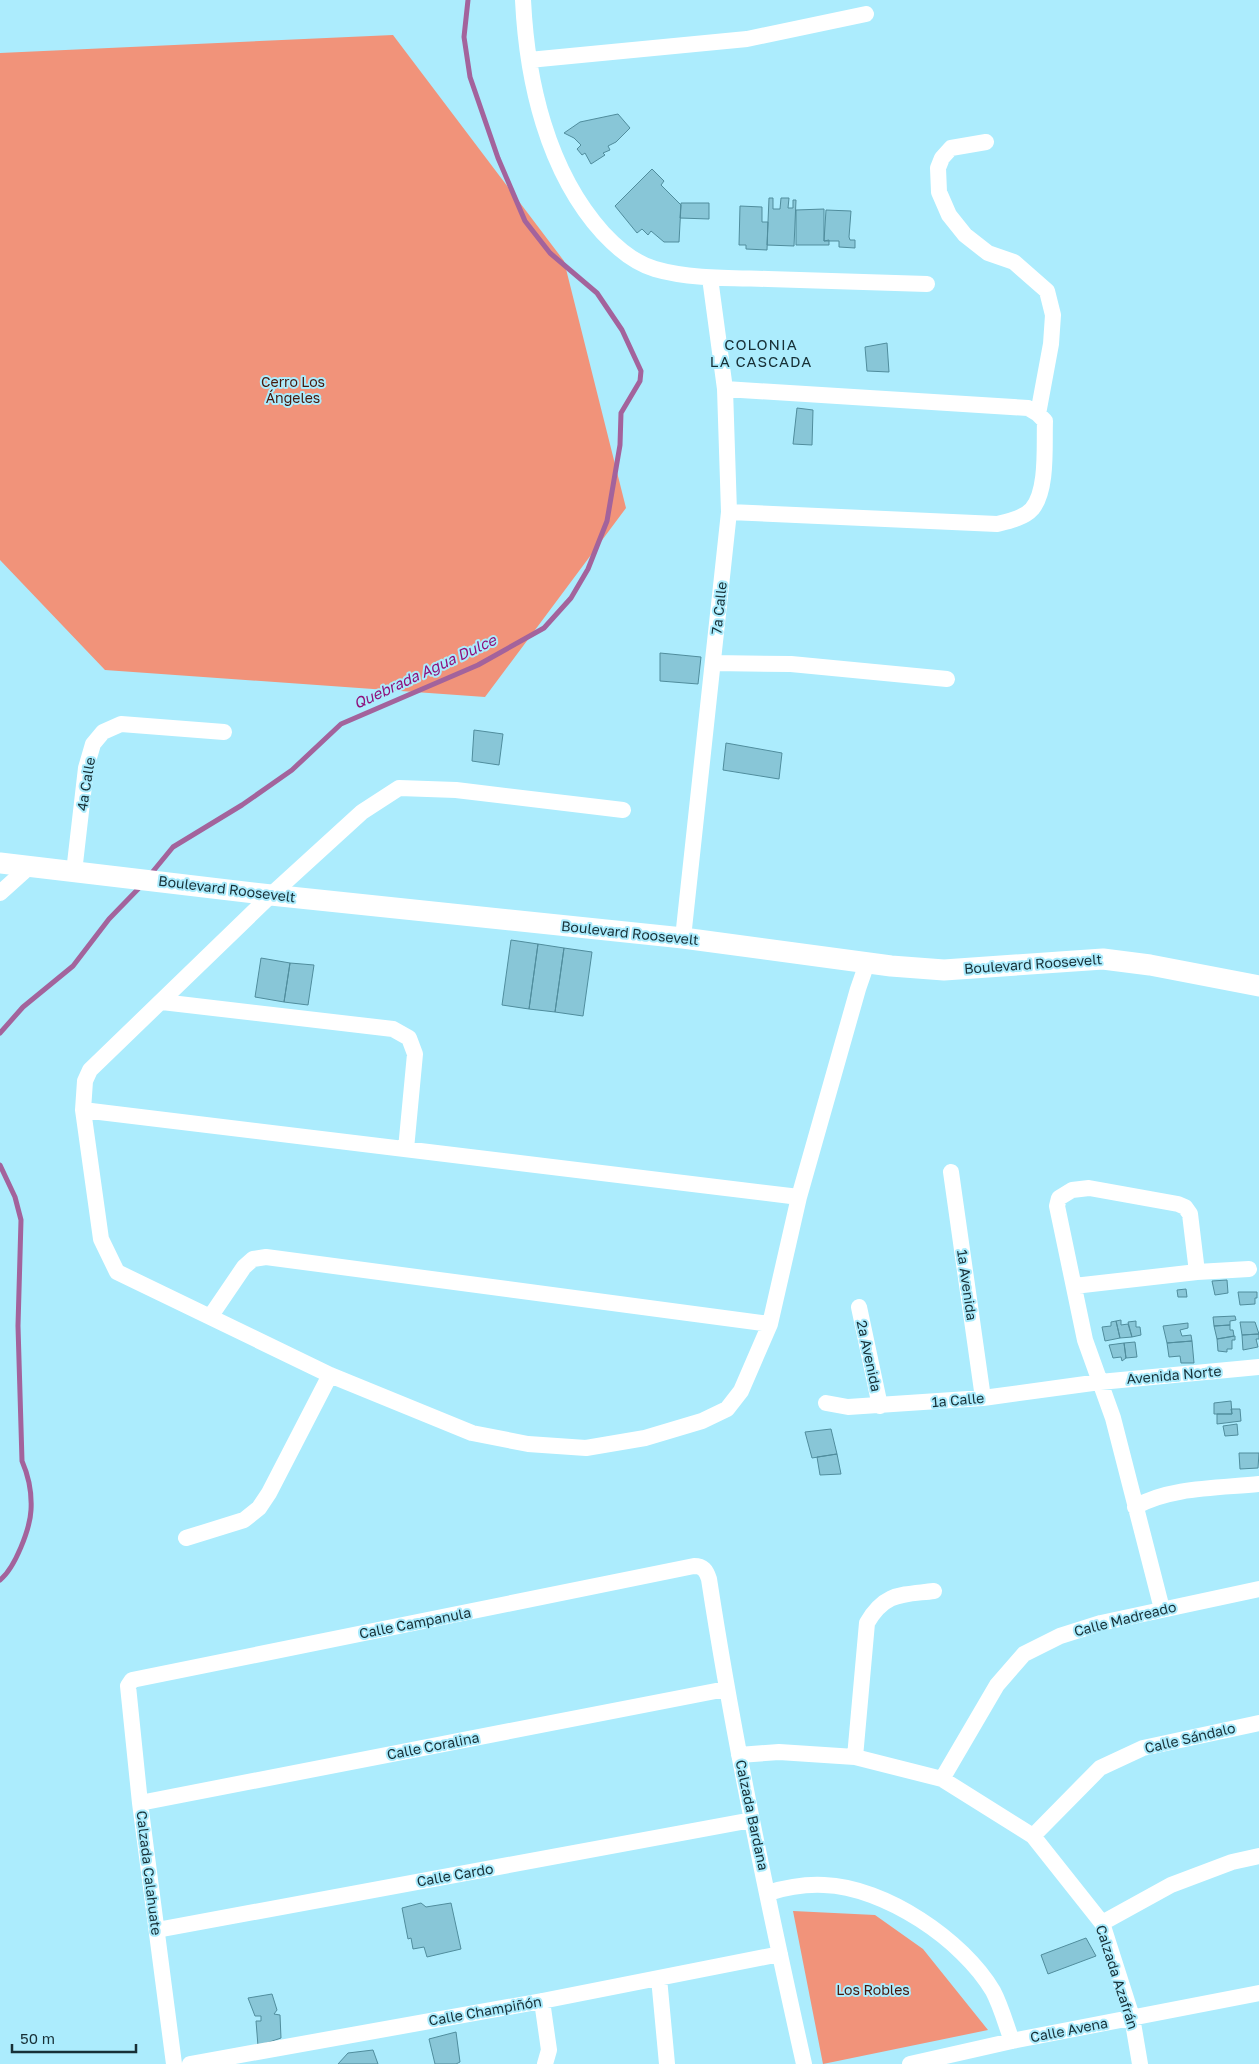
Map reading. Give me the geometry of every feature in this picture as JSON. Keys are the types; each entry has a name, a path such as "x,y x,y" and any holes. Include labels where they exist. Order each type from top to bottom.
{"main road":[{"name":"Boulevard Roosevelt","path":"0,862 271,895 682,938 868,963 944,970 1103,959 1150,965 1259,986"}],"street":[{"path":"525,1 529,60 545,126 559,166 586,214 614,246 639,263 655,270 710,278 927,284"},
{"path":"529,60 747,39 866,14"},
{"path":"986,142 951,148 942,158 938,168 939,192 949,215 965,235 988,253 1014,262 1047,291 1053,315 1038,414"},
{"name":"7a Calle","path":"682,938 729,512 725,389 710,278"},
{"path":"725,389 1028,408 1045,421 1042,492 1032,509 1016,519 997,524 729,512"},
{"path":"713,663 791,664 947,679"},
{"name":"4a Calle","path":"74,872 86,768 93,744 103,732 121,724 224,732"},
{"path":"622,810 456,790 399,788 362,812 271,895 90,1070 85,1081 83,1110 101,1239 117,1272 330,1375 472,1433 528,1444 586,1448 645,1438 702,1421 727,1409 741,1391 770,1324 799,1197 858,988 868,963"},
{"path":"0,893 30,866"},
{"path":"162,1002 393,1029 409,1038 415,1054 406,1149"},
{"path":"83,1110 799,1197"},
{"name":"1a Avenida","path":"951,1172 983,1398"},
{"path":"1162,1609 1112,1418 1094,1382 1057,1206 1059,1198 1072,1190 1089,1188 1178,1204 1185,1207 1190,1214 1197,1272"},
{"path":"210,1317 244,1267 253,1259 266,1257 770,1324"},
{"path":"1074,1286 1197,1272 1249,1269"},
{"name":"2a Avenida","path":"859,1307 880,1406"},
{"name":"Avenida Norte","path":"1094,1382 1259,1367"},
{"path":"186,1538 244,1520 260,1508 330,1375"},
{"name":"1a Calle","path":"826,1404 848,1407 880,1406 983,1398 1094,1382"},
{"path":"1135,1507 1159,1497 1191,1491 1259,1484"},
{"name":"Calle Campanula","path":"129,1682 694,1566 701,1567"},
{"name":"Calzada Bardana","path":"701,1567 706,1571 709,1579 726,1689 804,2064"},
{"name":"Calle Madreado","path":"942,1779 997,1684 1024,1654 1060,1636 1101,1623 1259,1589"},
{"path":"855,1757 867,1623 875,1609 894,1596 934,1590"},
{"name":"Calzada Calahuate","path":"129,1682 140,1803 174,2064"},
{"name":"Calle Coralina","path":"140,1803 726,1689"},
{"name":"Calle Sándalo","path":"1032,1836 1100,1768 1143,1748 1259,1723"},
{"name":"Calzada Azafrán","path":"739,1755 779,1752 855,1757 942,1779 1032,1836 1102,1923 1132,2018 1140,2064"},
{"name":"Calle Cardo","path":"157,1930 752,1820"},
{"path":"1102,1923 1171,1885 1232,1862 1259,1856"},
{"path":"768,1893 793,1886 825,1885 851,1889 877,1898 923,1921 962,1952 979,1972 993,1992 1012,2041"},
{"name":"Calle Champiñón","path":"190,2064 542,2001 780,1954"},
{"path":"659,1978 667,2064"},
{"name":"Calle Avena","path":"910,2064 1012,2041 1259,1993"},
{"path":"542,2001 549,2050 545,2064"}],"green space":[{"name":"Cerro Los Ángeles","path":"393,35 564,261 626,508 485,697 105,670 0,560 0,53"},
{"name":"Los Robles","path":"793,1911 875,1915 923,1949 988,2030 823,2064"}],"building":[{"path":"618,114 630,128 616,142 608,146 610,150 603,153 605,155 591,164 585,153 582,155 577,149 581,145 574,138 564,133 580,122"},
{"path":"652,169 664,181 661,185 681,205 679,242 664,242 651,231 648,235 642,229 637,233 615,206"},
{"path":"769,198 773,198 773,209 780,209 781,198 789,198 788,208 793,208 793,200 796,200 794,246 767,245"},
{"path":"681,203 709,203 709,219 680,218"},
{"path":"740,206 762,207 762,222 768,222 767,250 746,249 746,245 739,245"},
{"path":"824,209 824,241 829,240 829,245 796,245 796,210"},
{"path":"826,210 851,211 849,237 850,240 855,240 855,248 839,247 839,241 824,241"},
{"path":"887,343 889,372 867,371 865,347"},
{"path":"797,408 813,410 812,445 793,444"},
{"path":"660,653 701,657 698,684 660,681"},
{"path":"474,730 503,734 499,765 472,761"},
{"path":"726,743 782,753 779,779 723,770"},
{"path":"511,940 538,944 529,1009 502,1005"},
{"path":"538,944 564,948 555,1012 529,1009"},
{"path":"564,948 592,952 583,1016 555,1012"},
{"path":"261,958 290,963 284,1002 255,997"},
{"path":"290,963 314,965 308,1005 284,1002"},
{"path":"1227,1280 1228,1293 1215,1295 1212,1281"},
{"path":"1186,1289 1187,1297 1178,1297 1177,1290"},
{"path":"1238,1292 1257,1292 1255,1304 1240,1305"},
{"path":"1235,1316 1236,1320 1230,1321 1230,1325 1214,1326 1213,1317"},
{"path":"1121,1320 1121,1325 1128,1324 1132,1337 1120,1338 1116,1321"},
{"path":"1116,1321 1120,1338 1105,1341 1102,1327 1111,1326 1111,1322"},
{"path":"1136,1321 1136,1327 1140,1327 1141,1335 1132,1337 1128,1322"},
{"path":"1240,1322 1255,1322 1259,1334 1242,1335"},
{"path":"1188,1323 1188,1328 1180,1330 1182,1336 1191,1335 1192,1341 1167,1343 1163,1326"},
{"path":"1230,1325 1230,1330 1233,1330 1234,1336 1217,1339 1214,1326"},
{"path":"1259,1334 1259,1339 1256,1339 1258,1347 1243,1350 1242,1335"},
{"path":"1235,1336 1235,1340 1232,1340 1232,1349 1227,1349 1227,1352 1218,1351 1217,1339"},
{"path":"1192,1341 1194,1363 1181,1363 1180,1356 1169,1357 1167,1343"},
{"path":"1135,1342 1137,1357 1126,1358 1124,1343"},
{"path":"1124,1343 1126,1358 1122,1361 1121,1357 1113,1358 1109,1345"},
{"path":"1231,1401 1232,1414 1214,1414 1214,1403"},
{"path":"1231,1409 1240,1409 1241,1421 1217,1424 1217,1414 1232,1414"},
{"path":"1237,1424 1238,1435 1225,1436 1223,1426"},
{"path":"831,1429 837,1454 812,1458 805,1432"},
{"path":"1239,1453 1259,1453 1258,1468 1240,1469"},
{"path":"837,1454 841,1474 820,1475 817,1457"},
{"path":"421,1903 426,1907 451,1903 461,1949 427,1957 424,1947 413,1949 411,1938 408,1939 402,1908"},
{"path":"1086,1938 1096,1956 1048,1974 1041,1955"},
{"path":"272,1994 277,2010 274,2014 280,2015 281,2038 258,2046 256,2021 261,2021 261,2016 255,2016 248,1998"},
{"path":"456,2032 460,2062 456,2064 435,2064 429,2039"},
{"path":"373,2050 378,2064 338,2064 348,2053"}],"waterway":[{"name":"Quebrada Agua Dulce","path":"150,875 173,847 242,805 292,770 341,724 478,665 544,628 571,598 588,569 607,521 620,445 621,413 640,381 641,371 622,330 597,293 550,253 525,221 498,158 470,77 464,37 468,0"},
{"name":"Quebrada Agua Dulce","path":"0,1033 23,1007 73,966 109,919 141,886"},
{"name":"Quebrada Agua Dulce","path":"0,1165 15,1197 21,1220 18,1326 22,1461 30,1485 31,1497 30,1518 21,1548 11,1567 0,1580"}],"district":[{"name":"COLONIA LA CASCADA","path":"761,354"}]}
